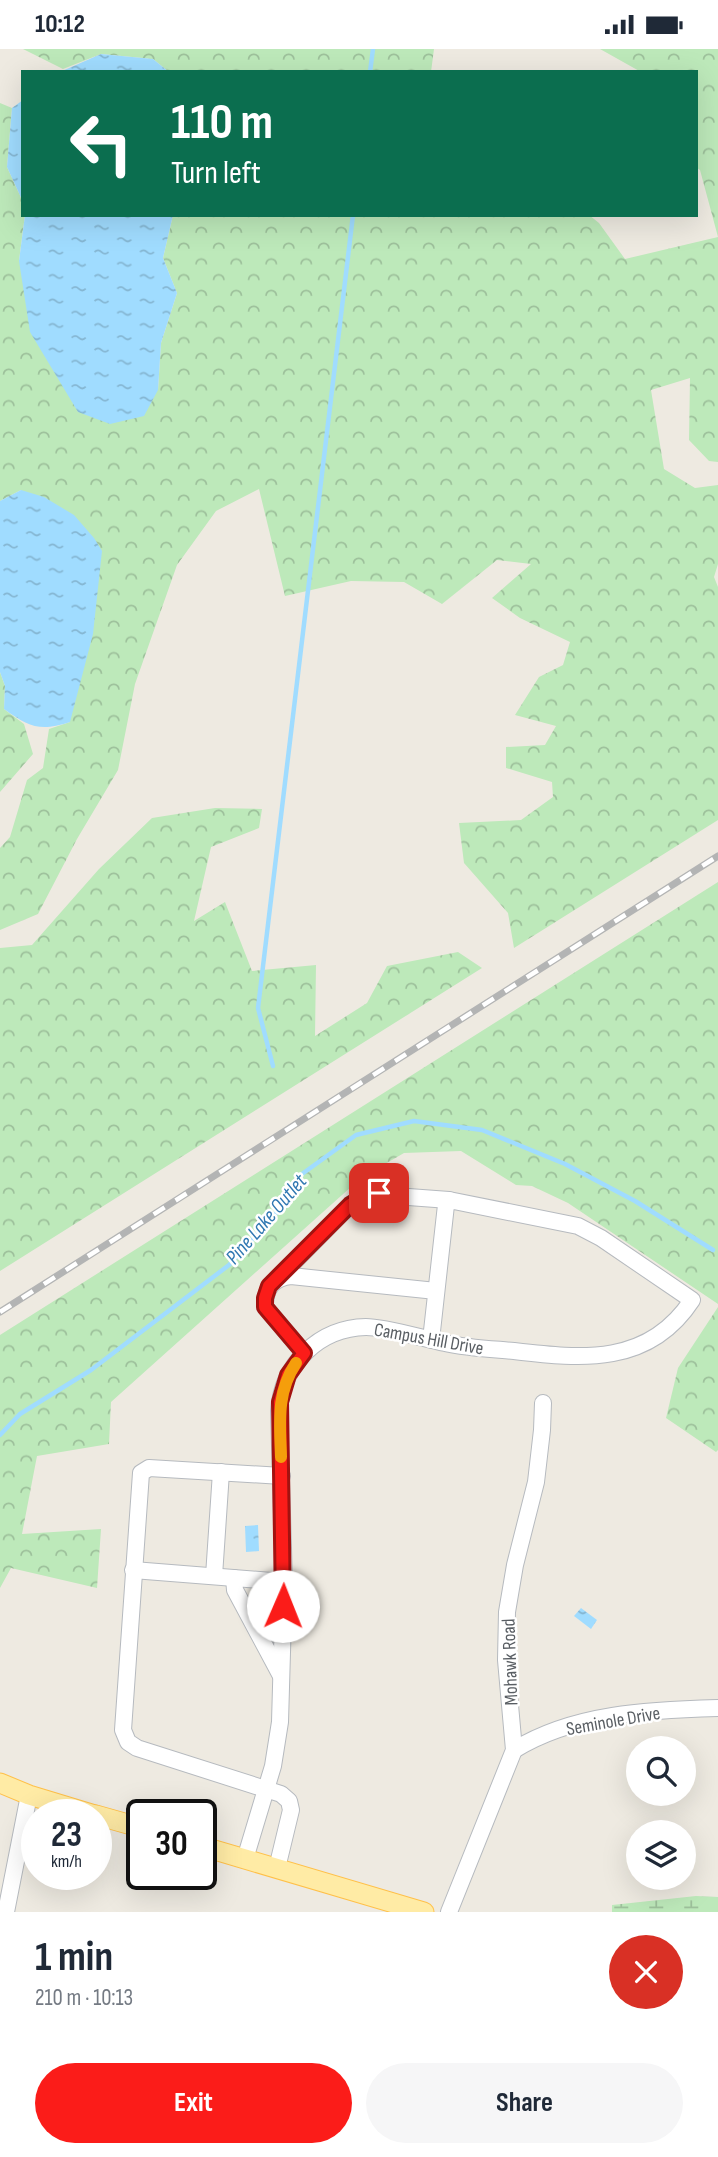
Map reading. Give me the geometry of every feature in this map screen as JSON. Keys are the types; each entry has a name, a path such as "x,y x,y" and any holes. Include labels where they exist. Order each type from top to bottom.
{"main road":[{"path":"0,1783 42,1799"},
{"path":"0,1793 29,1795"},
{"path":"217,1851 277,1868 391,1908 424,1912"}],"street":[{"path":"304,1353 265,1307 269,1286 350,1205 368,1194 449,1200 446,1205 431,1341"},
{"name":"Campus Hill Drive","path":"245,1859 276,1748 284,1582 280,1402 288,1375 304,1353 331,1333 367,1327 431,1341 556,1355 607,1356 664,1332 679,1319 692,1300 601,1238 578,1226 449,1200"},
{"path":"279,1277 292,1276 436,1291"},
{"name":"Mohawk Road","path":"449,1912 514,1750 506,1660 507,1612 515,1565 538,1469 543,1403"},
{"path":"277,1868 291,1809 289,1801 281,1794 137,1748 126,1739 123,1730 140,1476 143,1470 149,1468 282,1476"},
{"path":"214,1576 221,1472"},
{"path":"133,1570 284,1582"},
{"path":"234,1578 235,1590 281,1677"},
{"name":"Seminole Drive","path":"514,1750 547,1733 599,1720 657,1710 718,1708"},
{"path":"6,1912 29,1795"}],"green space":[{"path":"23,49 434,49 431,70 167,70 153,59 101,54 63,69"},
{"path":"600,49 718,49 718,237 698,169 698,70 637,70"},
{"path":"0,103 12,108 7,167 21,198 21,217 25,217 19,261 158,390 161,343 177,293 163,258 173,217 592,217 599,223 625,259 718,237 718,462 709,461 689,440 690,378 651,390 664,469 695,488 718,485 718,564 714,577 718,587 718,820 514,948 508,913 464,863 459,823 521,820 553,797 552,782 506,768 506,747 545,745 556,726 515,715 539,677 563,665 570,642 520,618 492,598 531,564 497,560 442,604 404,582 351,581 285,596 259,489 216,511 177,565 135,684 118,770 77,839 38,914 0,930 0,848 10,837 27,780 43,768 49,729 70,722 21,490 0,501"},
{"path":"0,672 5,686 4,709 24,724 33,754 0,792"},
{"path":"215,808 262,809 259,828 211,847 194,921 225,902 252,971 316,965 315,1036 367,1003 387,966 458,952 482,968 0,1271 0,948 32,945 99,869 152,818"},
{"path":"718,882 718,1304 568,1203 532,1186 516,1185 461,1151 404,1153 361,1178 111,1402 109,1444 37,1456 22,1534 101,1529 97,1588 11,1568 0,1588 0,1335"},
{"path":"718,1307 716,1452 666,1418 678,1368"},
{"path":"696,1896 718,1897 718,1912 612,1912 612,1905"}],"water":[{"path":"101,54 153,59 167,70 65,70"},
{"path":"21,101 21,198 7,167 12,108"},
{"path":"25,217 173,217 163,258 177,293 161,343 158,390 144,416 110,424 78,412 30,332 19,261"},
{"path":"21,490 44,497 74,515 102,551 93,634 70,722 51,727 28,724 4,709 5,686 0,672 0,501"},
{"path":"258,1525 259,1551 246,1552 245,1526"},
{"path":"581,1608 597,1620 591,1629 574,1616"}],"waterway":[{"path":"370,70 373,49"},
{"path":"273,1066 258,1008 353,217"},
{"name":"Pine Lake Outlet","path":"0,1435 20,1414 91,1370 229,1265 277,1212 302,1174 356,1135 414,1121 482,1130 565,1164 635,1201 713,1250"}],"railway":[{"path":"0,1312 718,856"}],"slow traffic":[{"path":"281,1457 280,1402 288,1375 296,1363"}],"route":[{"path":"283,1606 279,1411 288,1375 304,1353 265,1307 265,1298 269,1286 350,1205 368,1194 379,1193"}]}
